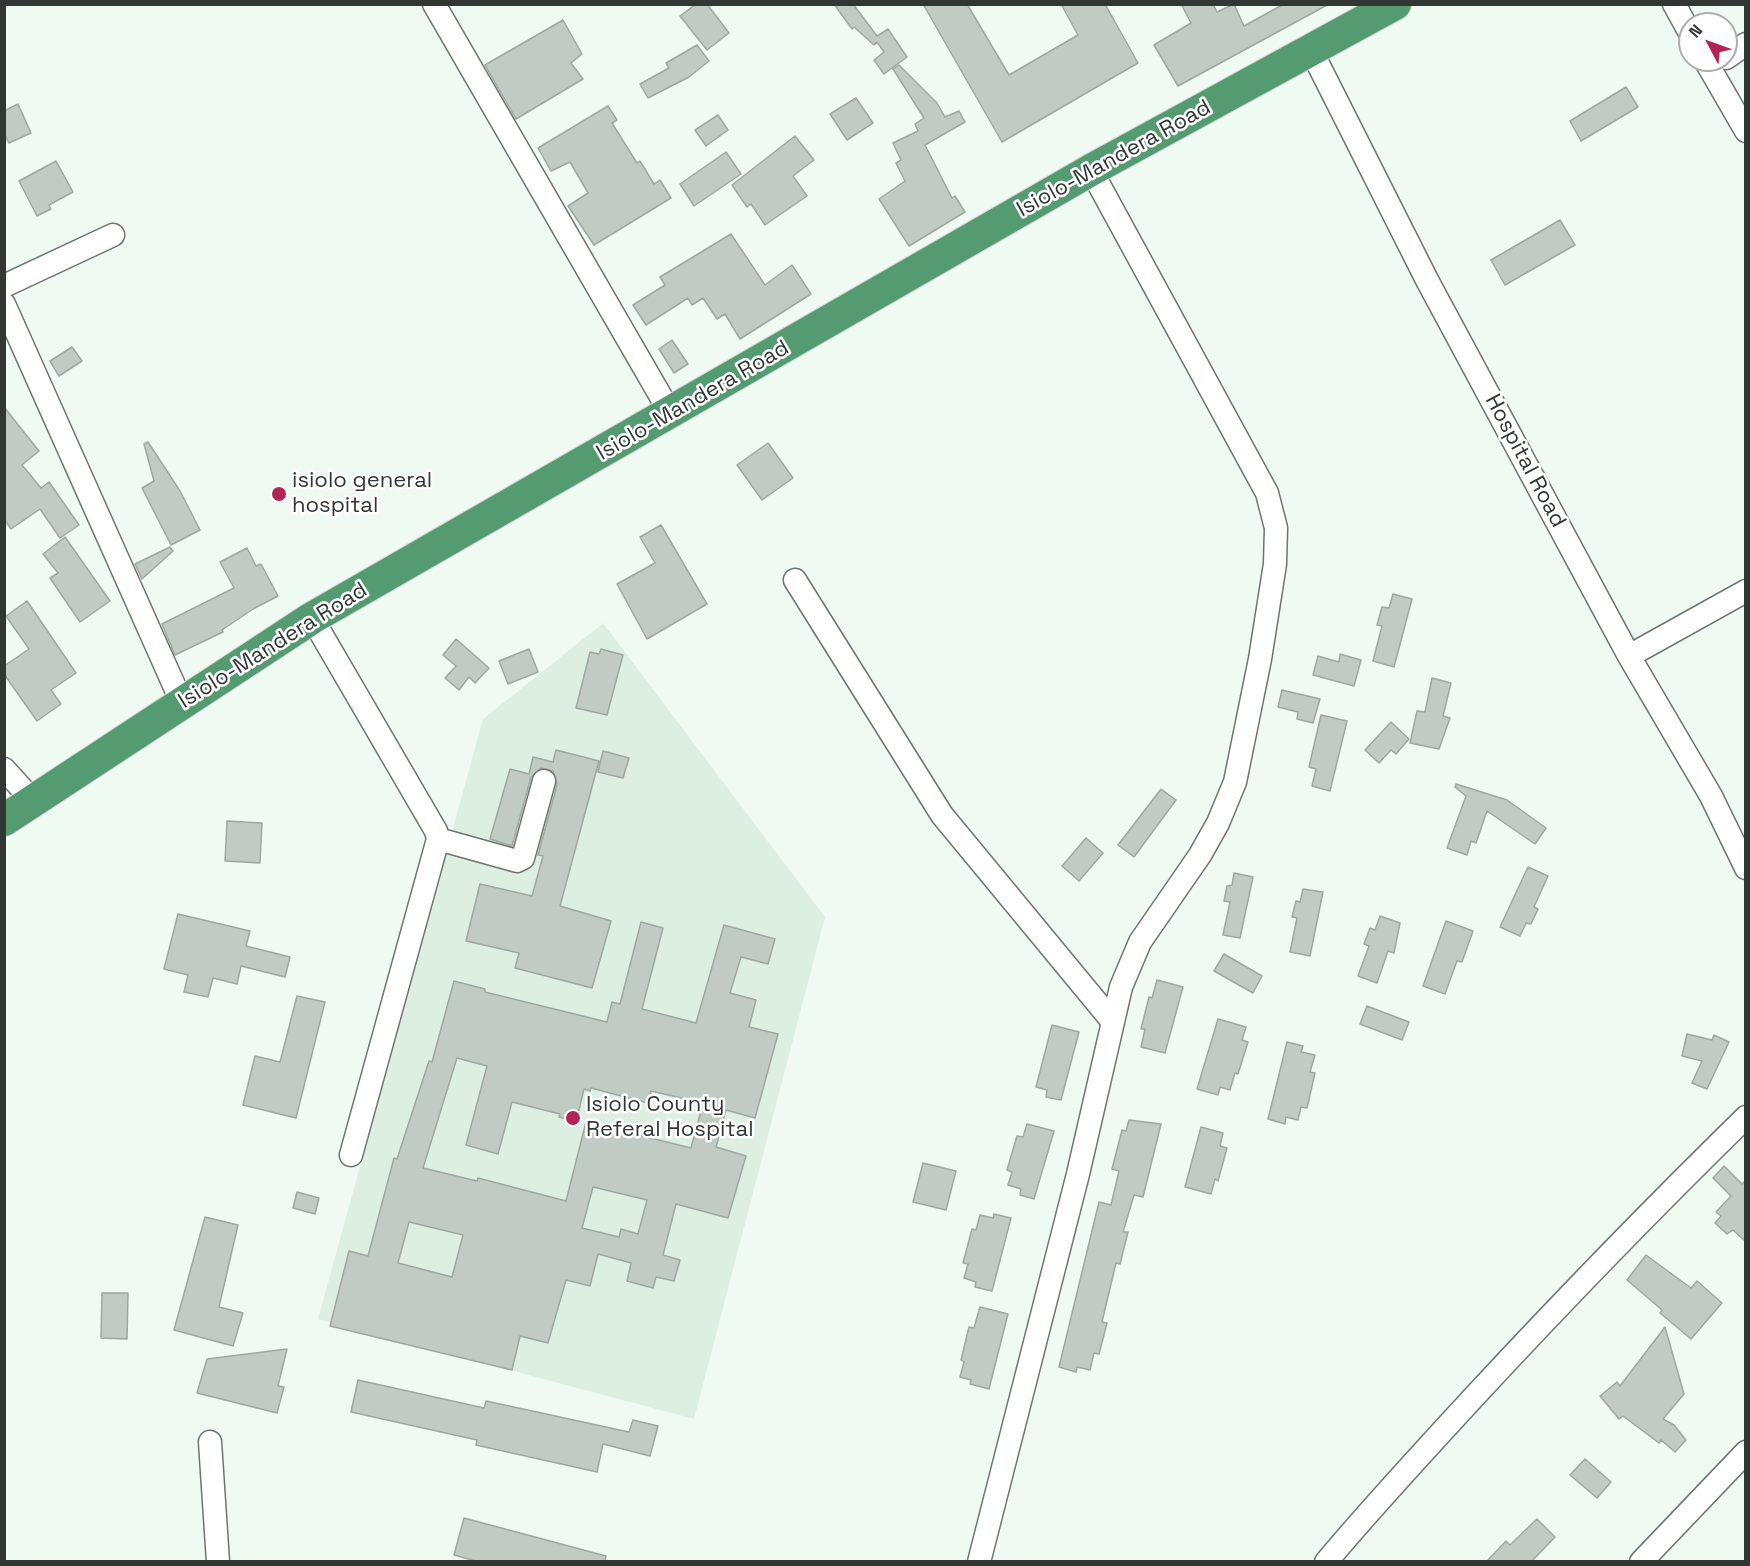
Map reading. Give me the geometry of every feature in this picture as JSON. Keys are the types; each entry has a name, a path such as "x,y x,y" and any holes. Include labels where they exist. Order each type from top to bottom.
{"highway":[{"name":"Isiolo-Mandera Road","path":"4,820 312,618 671,414 1091,170 1395,4"}],"street":[{"path":"434,4 671,414"},
{"name":"Hospital Road","path":"1311,50 1427,280 1629,656 1712,796 1746,868"},
{"path":"1720,72 1746,131"},
{"path":"979,1562 1078,1174 1121,987 1140,942 1200,855 1218,823 1235,782 1262,649 1275,564 1276,528 1267,493 1091,170"},
{"path":"4,286 113,235"},
{"path":"4,304 182,703"},
{"path":"795,580 942,815 1113,1022"},
{"path":"1629,656 1746,591"},
{"path":"312,618 436,831 438,839 351,1155"},
{"path":"4,769 33,801"},
{"path":"438,839 517,861 523,858 544,781"},
{"path":"1326,1562 1364,1516 1537,1329 1663,1198 1746,1117"},
{"path":"210,1442 218,1562"},
{"path":"1641,1562 1746,1452"}],"shaded area":[{"name":"Isiolo County Referal Hospital","path":"603,623 825,917 694,1419 318,1319 483,719"}],"building":[{"path":"696,4 707,4 729,33 707,50 680,16"},
{"path":"834,4 853,4 877,36 888,29 907,57 884,74 874,60 884,52 877,42 874,45 854,27 852,29"},
{"path":"923,4 967,4 1009,75 1078,35 1061,4 1105,4 1138,63 1002,142"},
{"path":"1181,4 1213,4 1217,12 1234,4 1244,26 1284,4 1329,4 1178,86 1154,45 1191,23"},
{"path":"563,20 582,54 571,63 583,79 516,119 485,65"},
{"path":"697,45 709,61 689,77 648,98 640,84 669,68 666,63"},
{"path":"899,65 937,103 945,117 959,111 965,122 925,145 952,198 955,196 965,212 909,246 879,199 905,181 896,163 901,160 893,143 918,131 915,124 924,118 893,69"},
{"path":"1626,87 1638,107 1581,141 1570,121"},
{"path":"856,98 873,123 847,140 830,114"},
{"path":"18,104 31,133 9,143 4,134 4,111"},
{"path":"608,106 617,120 612,123 637,163 640,161 654,184 660,180 671,198 594,245 568,206 588,193 570,162 551,171 538,148"},
{"path":"718,115 728,130 706,146 695,130"},
{"path":"795,136 814,160 793,176 807,196 765,225 751,204 747,207 732,185"},
{"path":"726,152 741,174 694,206 680,184"},
{"path":"56,161 73,192 49,205 51,209 37,216 19,181"},
{"path":"1560,220 1575,245 1505,285 1491,260"},
{"path":"731,234 765,285 792,265 811,294 740,339 725,314 717,319 703,298 692,305 688,298 646,325 633,305 665,285 660,277"},
{"path":"672,340 688,364 674,373 659,349"},
{"path":"72,347 82,361 59,376 50,361"},
{"path":"4,407 39,451 22,465 41,488 49,482 79,525 60,538 40,509 11,529 4,519"},
{"path":"148,442 180,491 200,530 171,545 142,488 154,481 144,444"},
{"path":"768,443 793,478 762,500 737,465"},
{"path":"661,525 707,604 647,639 617,584 655,563 640,537"},
{"path":"65,537 110,601 80,622 50,578 58,573 43,554"},
{"path":"170,547 173,551 142,579 135,564"},
{"path":"247,548 256,566 261,564 278,596 253,609 222,630 223,632 175,655 162,624 234,588 220,562"},
{"path":"1393,594 1412,599 1394,667 1373,661 1382,626 1377,625 1382,607 1389,608"},
{"path":"27,601 76,673 51,690 61,704 37,721 4,674 4,666 29,649 6,616"},
{"path":"456,639 489,668 475,683 469,677 459,690 445,678 456,666 443,655"},
{"path":"529,649 538,672 508,684 499,661"},
{"path":"601,649 623,655 607,715 576,708 590,652 599,654"},
{"path":"1340,654 1361,660 1354,686 1313,675 1318,656 1339,662"},
{"path":"1432,678 1451,683 1443,716 1450,718 1439,749 1410,743 1417,711 1425,712"},
{"path":"1282,690 1320,699 1313,723 1297,719 1298,712 1278,707"},
{"path":"1321,715 1347,721 1330,791 1312,786 1316,769 1309,767"},
{"path":"1391,722 1409,739 1396,754 1391,750 1379,763 1365,750"},
{"path":"556,750 599,761 560,906 611,921 592,988 515,968 519,953 466,941 480,884 532,896 543,856 538,855 557,785 553,771 541,768 531,777 512,846 490,839 510,769 529,774 533,757 553,762"},
{"path":"603,751 629,758 623,778 598,772"},
{"path":"1456,784 1507,800 1546,828 1535,844 1487,811 1476,843 1471,841 1467,855 1447,848 1466,796 1455,787"},
{"path":"1161,789 1176,800 1134,857 1118,845"},
{"path":"227,821 262,823 260,863 225,861"},
{"path":"1086,838 1103,853 1079,881 1062,866"},
{"path":"1528,867 1548,876 1534,907 1538,909 1531,924 1526,923 1520,936 1500,927"},
{"path":"1234,873 1253,877 1240,938 1223,935 1230,902 1224,901 1227,886 1232,885"},
{"path":"1303,889 1323,892 1310,956 1290,952 1297,918 1292,917 1296,901 1300,902"},
{"path":"178,914 250,931 246,946 290,957 285,977 241,966 237,984 213,978 208,997 184,992 188,975 164,969"},
{"path":"1380,916 1400,923 1394,953 1388,951 1377,983 1358,976 1369,946 1364,944 1370,928 1375,930"},
{"path":"1446,921 1473,931 1462,962 1457,961 1445,994 1423,986"},
{"path":"641,922 663,928 642,1009 696,1023 724,925 775,939 768,964 741,957 730,993 756,1000 749,1027 778,1034 755,1118 726,1110 716,1147 746,1156 728,1218 676,1204 663,1255 680,1260 674,1281 656,1277 653,1288 627,1281 631,1263 598,1254 590,1286 566,1280 548,1343 520,1336 512,1370 330,1326 349,1251 368,1256 394,1158 397,1159 429,1061 432,1062 454,981 485,989 485,992 607,1022 612,1002 620,1004","holes":["457,1058 487,1066 466,1145 498,1154 512,1102 560,1114 559,1117 576,1122 584,1089 590,1091 591,1088 648,1103 651,1091 703,1103 691,1148 586,1122 566,1201 478,1178 477,1181 423,1168","593,1187 647,1200 638,1234 621,1229 619,1237 582,1228","409,1222 463,1235 452,1277 398,1263"]},
{"path":"1224,954 1262,976 1253,993 1214,971"},
{"path":"1157,980 1183,987 1165,1053 1141,1047 1145,1029 1141,1029 1149,997 1152,998"},
{"path":"297,996 325,1002 296,1118 243,1105 255,1056 280,1062"},
{"path":"1367,1006 1409,1022 1402,1040 1360,1024"},
{"path":"1218,1019 1246,1027 1242,1040 1248,1042 1238,1074 1235,1073 1230,1090 1220,1087 1218,1095 1197,1089"},
{"path":"1052,1025 1079,1032 1061,1100 1046,1097 1047,1090 1036,1087"},
{"path":"1687,1034 1712,1040 1714,1035 1729,1042 1707,1089 1692,1083 1702,1061 1682,1056"},
{"path":"1287,1042 1303,1046 1301,1052 1315,1055 1310,1072 1315,1073 1307,1108 1301,1107 1298,1120 1286,1117 1285,1124 1268,1119"},
{"path":"1129,1120 1161,1124 1143,1197 1134,1195 1123,1232 1128,1232 1120,1264 1116,1263 1102,1322 1107,1323 1099,1354 1094,1353 1090,1370 1077,1367 1076,1372 1059,1367 1099,1202 1111,1205 1119,1171 1112,1169 1122,1130 1126,1131"},
{"path":"1027,1124 1054,1131 1034,1199 1020,1195 1021,1189 1008,1185 1012,1172 1007,1170 1017,1136 1023,1137"},
{"path":"1201,1127 1223,1133 1220,1146 1227,1148 1218,1181 1215,1179 1211,1194 1185,1187"},
{"path":"923,1163 956,1171 946,1210 913,1202"},
{"path":"1724,1166 1742,1184 1746,1180 1746,1242 1733,1230 1727,1234 1715,1223 1721,1216 1716,1212 1731,1196 1713,1178"},
{"path":"297,1192 319,1198 315,1214 293,1208"},
{"path":"994,1214 1011,1218 992,1291 975,1287 976,1282 964,1278 968,1264 963,1263 972,1229 976,1230 980,1215 993,1218"},
{"path":"205,1217 238,1225 219,1307 243,1313 233,1346 174,1330"},
{"path":"1646,1255 1691,1288 1697,1281 1722,1303 1691,1339 1660,1313 1662,1310 1627,1280"},
{"path":"102,1293 128,1293 127,1339 101,1338"},
{"path":"980,1307 1008,1314 989,1389 970,1384 971,1380 960,1377 964,1362 961,1360 969,1327 974,1328"},
{"path":"1665,1327 1684,1394 1663,1419 1674,1425 1686,1440 1675,1452 1661,1440 1659,1443 1623,1416 1619,1419 1600,1396 1617,1382 1620,1386"},
{"path":"287,1349 278,1386 284,1387 277,1413 197,1393 207,1359"},
{"path":"358,1380 484,1408 486,1401 629,1432 633,1420 658,1426 650,1456 603,1444 597,1472 476,1445 477,1440 351,1412"},
{"path":"1585,1459 1611,1482 1597,1498 1570,1475"},
{"path":"464,1518 606,1556 605,1562 479,1562 454,1555"},
{"path":"1537,1519 1555,1537 1531,1562 1486,1562 1506,1541 1510,1545"}],"place":[{"name":"isiolo general hospital","path":"279,494"},
{"name":"Isiolo County Referal Hospital","path":"573,1118"}]}
